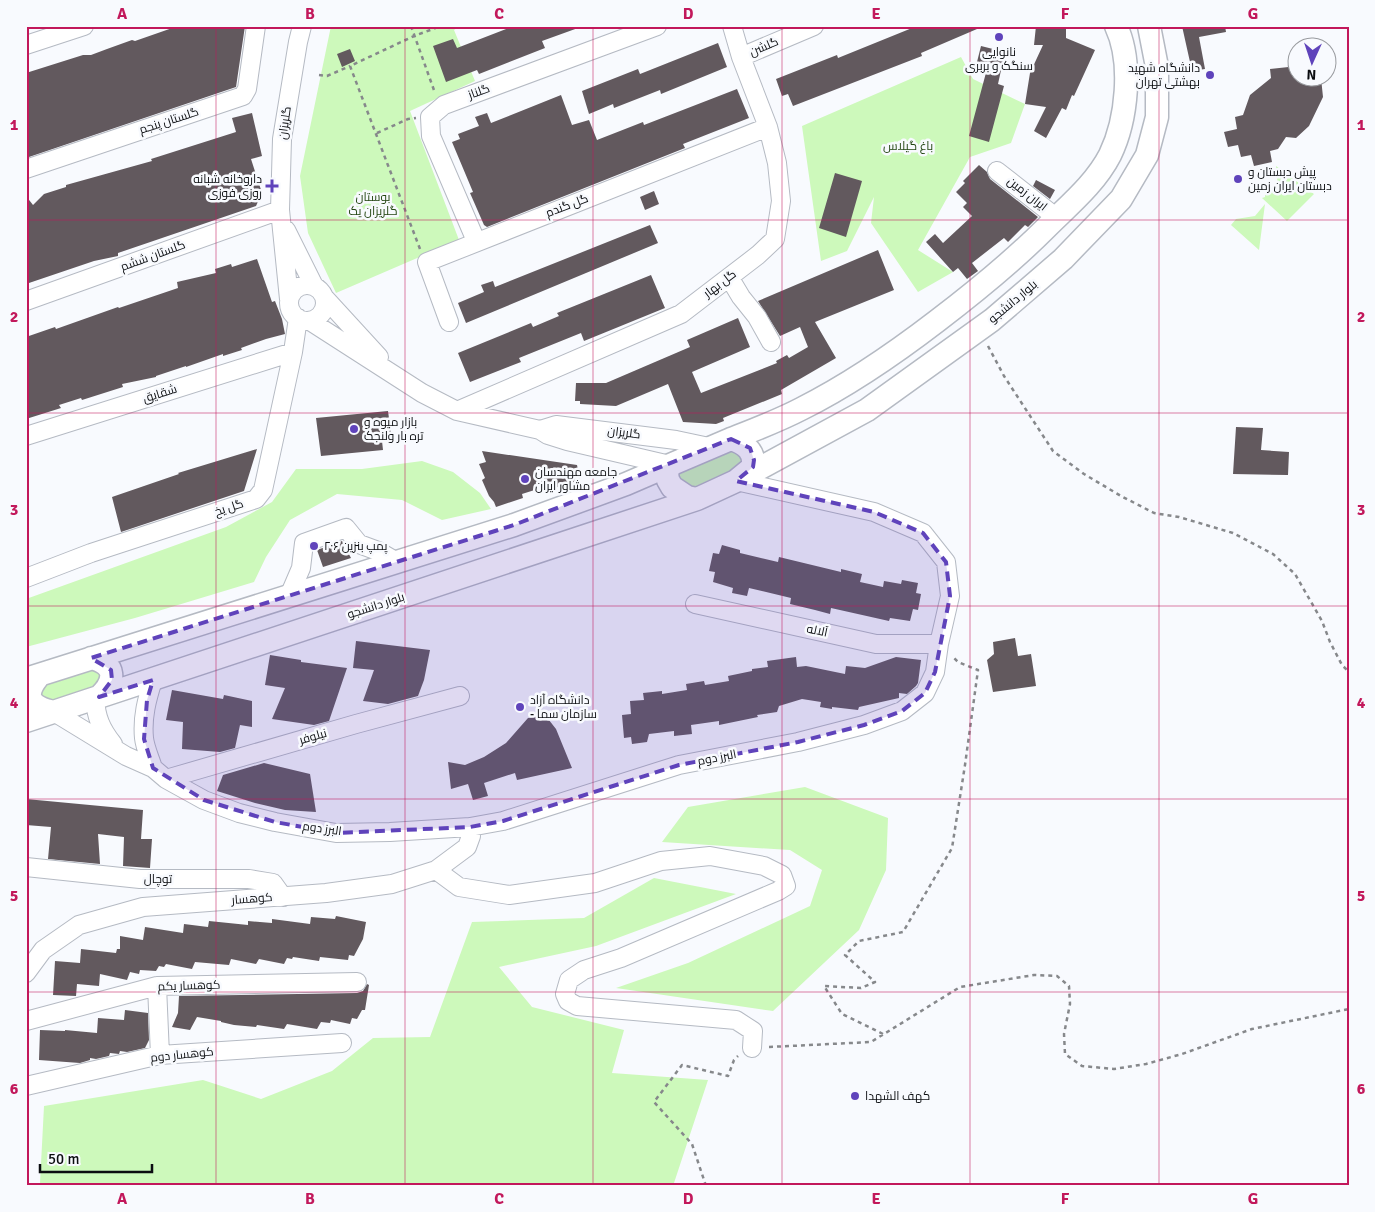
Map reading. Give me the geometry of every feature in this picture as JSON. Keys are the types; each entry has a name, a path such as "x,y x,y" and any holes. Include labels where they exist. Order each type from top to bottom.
{"main road":[{"path":"54,712 36,706 31,700 33,680 91,658 514,525 626,484 801,409 887,359 964,301 1030,244 1090,185 1110,154 1122,120 1127,88 1124,58 1116,26"},
{"name":"بلوار دانشجو","path":"26,721 697,499 736,481 867,410 979,330 1063,259 1120,199 1147,155 1157,117 1158,67 1149,26"},
{"path":"731,439 741,442 750,448 754,460 753,467 736,481"},
{"path":"670,465 668,480 672,487 687,497 697,499"},
{"path":"91,658 107,664 111,670 112,680 108,690 97,698"}],"street":[{"path":"26,45 84,26"},
{"name":"گلستان پنجم","path":"26,169 243,96 247,88 256,26"},
{"name":"گلریزان","path":"289,299 281,215 282,139 302,26"},
{"name":"گلناز","path":"430,117 444,105 657,26"},
{"name":"گل بهار","path":"458,412 681,314 758,255 775,239 781,201 777,163 768,127 741,57 732,26"},
{"name":"گلشن","path":"741,57 814,26"},
{"path":"430,117 431,136 476,241"},
{"name":"گل گندم","path":"427,262 768,127"},
{"name":"ایران زمین","path":"997,171 1057,218"},
{"name":"گلریزان","path":"281,215 320,292 395,374"},
{"name":"گلستان ششم","path":"26,301 281,215"},
{"path":"427,262 448,322"},
{"path":"729,278 758,317 771,342"},
{"path":"304,285 320,292 325,307 319,316 304,320 290,310 289,299 294,290 304,285"},
{"name":"گلریزان","path":"304,320 395,374 422,393 458,412 540,430 548,435 567,441 670,465"},
{"name":"گل یخ","path":"26,578 90,553 256,499 263,490 293,352 304,320"},
{"name":"شقایق","path":"26,436 293,352"},
{"name":"گلریزان","path":"540,430 556,425 676,440 709,447"},
{"name":"البرز دوم","path":"54,712 126,756 153,768 166,779 204,800 239,813 275,822 336,832 390,832 470,827 503,821 679,765 798,742 864,726 902,710 925,693 936,672 939,644 950,596 946,562 923,533 874,512 736,481"},
{"path":"289,596 301,568 304,543 346,528 359,544 378,551 397,562"},
{"name":"آلاله","path":"695,604 876,644 939,644"},
{"path":"153,680 144,710 144,739 153,768"},
{"name":"نیلوفر","path":"166,779 460,696"},
{"name":"البرز دوم","path":"97,698 96,713 100,726 113,744 126,756"},
{"name":"کوهسار","path":"26,972 43,950 79,925 143,907 326,893 392,884 436,870 467,847 471,836 470,827"},
{"path":"436,870 459,887 509,895 596,883 661,861 710,856 764,866 782,875 786,886 778,891 621,958 584,970 569,980 565,994 568,1001 577,1006 736,1020 754,1031 752,1048"},
{"name":"توچال","path":"26,867 140,879 248,879 273,883 283,896"},
{"name":"کوهسار یکم","path":"26,1021 157,986 357,982"},
{"path":"157,986 160,1055"},
{"name":"کوهسار دوم","path":"26,1086 160,1055 342,1043"}],"path":[{"path":"411,26 436,97"},
{"path":"319,75 327,76 414,36 441,26"},
{"path":"350,66 421,251 427,262"},
{"path":"377,134 408,119 430,117"},
{"path":"979,330 1004,376 1053,451 1084,474 1154,513 1178,517 1233,533 1273,554 1295,574 1322,621 1342,665 1349,672"},
{"path":"883,1034 842,1014 824,986 861,988 875,982 845,955 859,941 903,932 952,848 966,765 978,670 958,662 939,644"},
{"path":"706,1186 692,1144 654,1102 682,1065 728,1076 734,1060 743,1052 752,1048 871,1042 960,987 1034,975 1057,976 1069,986 1070,1004 1064,1034 1064,1054 1082,1066 1114,1069 1146,1064 1182,1054 1252,1029 1349,1009"}],"highlighted area":[{"path":"731,439 750,448 754,460 753,467 736,481 874,512 923,533 946,562 950,596 935,672 925,693 902,711 864,725 798,742 679,765 503,821 470,827 336,833 275,822 204,800 153,768 144,739 147,700 153,680 99,697 112,680 111,670 91,658 514,525"}],"green space":[{"name":"بوستان گلریزان یک","path":"331,26 460,26 454,30 475,81 410,111 459,240 336,293 308,233 300,176"},
{"name":"باغ گیلاس","path":"961,57 973,79 1025,104 1011,143 970,157 918,250 953,272 918,292 871,223 874,197 847,251 821,261 802,126"},
{"path":"1276,166 1314,194 1287,221 1262,198 1265,197 1265,191 1278,189"},
{"path":"1265,204 1259,250 1231,225 1236,219 1255,216"},
{"path":"735,446 744,464 697,489 682,483 679,473"},
{"path":"422,461 453,472 480,493 491,509 442,520 402,500 337,494 290,520 266,557 254,582 135,618 26,647 26,599 226,527 272,502 296,469 362,469"},
{"path":"98,664 104,687 45,705 36,686"},
{"path":"805,787 888,818 886,870 859,930 773,1011 616,988 688,963 810,906 822,870 790,850 662,842 688,807"},
{"path":"654,878 736,894 596,946 499,967 532,1007 624,1030 612,1073 708,1080 673,1186 34,1186 40,1183 44,1106 203,1080 261,1099 332,1071 373,1038 430,1037 472,922 584,918"}],"building":[{"path":"178,26 245,26 236,87 26,158 26,73 83,55 91,55"},
{"path":"514,26 578,26 578,28 542,41 545,48 479,74 477,70 446,82 433,46 453,39 457,48"},
{"path":"917,26 984,26 921,53 922,56 793,106 788,94 782,96 776,79 837,55 838,58"},
{"path":"1036,26 1057,26 1057,29 1066,29 1066,38 1095,50 1074,96 1072,95 1066,110 1062,108 1046,138 1034,131 1046,107 1025,104 1030,73 1043,45 1034,45"},
{"path":"1182,26 1225,26 1226,32 1199,37 1205,69 1192,71"},
{"path":"718,43 727,67 661,94 660,90 614,108 613,104 589,114 582,91 638,69 640,74"},
{"path":"981,46 1005,52 998,84 1004,86 989,142 969,136 987,69 976,66"},
{"path":"350,49 355,61 342,67 337,54"},
{"path":"1288,67 1288,88 1322,88 1323,97 1309,126 1296,138 1286,137 1278,149 1270,151 1272,162 1254,166 1251,155 1241,157 1238,145 1228,147 1224,132 1237,129 1235,117 1243,115 1250,95 1271,78 1270,69"},
{"path":"737,89 749,118 683,144 685,148 487,227 484,225 470,193 473,192 452,142 460,139 458,134 479,126 475,117 487,113 491,123 561,95 572,125 589,120 597,140 643,122 644,125"},
{"path":"252,113 262,156 251,159 262,193 256,206 118,253 118,256 94,261 26,284 26,196 33,205 44,194 66,187 66,185 152,161 151,159 236,132 232,118"},
{"path":"979,165 987,172 990,179 1038,217 1028,227 1025,225 1008,242 1004,238 972,263 978,271 967,279 958,268 953,272 926,242 935,234 943,243 972,216 963,207 967,203 956,192 965,183 963,181"},
{"path":"835,173 862,181 846,237 819,228"},
{"path":"1036,180 1055,190 1050,199 1033,186"},
{"path":"654,191 659,204 645,210 640,197"},
{"path":"650,225 658,243 466,323 458,303 484,292 481,285 493,281 495,287"},
{"path":"878,250 894,290 815,322 836,358 781,390 782,394 723,418 724,421 716,424 683,422 668,384 616,406 580,404 580,401 575,401 576,383 606,383 690,347 687,340 738,318 750,347 692,372 701,393 777,363 776,361 787,355 789,358 808,347 800,327 780,336 758,301"},
{"path":"257,259 272,302 275,301 282,319 285,334 241,348 242,350 223,356 223,354 156,377 122,384 123,387 59,405 61,408 26,419 26,337 55,327 56,329 178,288 177,282 216,273 215,269 231,264 232,267"},
{"path":"651,275 665,308 584,341 581,333 519,358 521,362 470,382 458,353 531,323 533,327 559,316 557,313"},
{"name":"بازار میوه و تره بار ولنجک","path":"388,411 392,441 382,441 383,450 321,456 316,418"},
{"path":"1236,427 1263,428 1261,450 1289,452 1288,475 1233,474"},
{"path":"257,449 244,491 121,532 112,497 178,473"},
{"name":"جامعه مهندسان مشاور ایران","path":"482,451 577,465 580,480 545,491 544,487 522,494 523,498 496,507 482,480 485,478 479,464 486,462"},
{"path":"342,541 351,558 323,567 317,550"},
{"path":"722,545 740,550 740,553 778,562 779,557 841,572 841,569 862,574 860,582 883,587 884,581 901,584 902,580 918,583 916,593 921,594 918,610 913,609 910,621 890,618 889,621 831,608 830,614 790,604 791,598 749,588 747,596 732,593 733,588 713,582 715,572 709,571 713,553 719,554"},
{"path":"1015,638 1018,656 1031,654 1036,686 993,692 987,660 994,654 993,642"},
{"path":"356,641 430,650 424,680 418,696 388,704 363,701 374,670 353,668"},
{"path":"270,655 301,660 301,662 347,668 329,721 314,725 272,719 285,688 265,685"},
{"path":"796,657 797,667 806,666 845,674 846,666 865,668 896,657 921,660 918,683 907,694 899,693 899,698 859,707 858,710 820,707 821,702 802,699 779,706 777,712 757,715 758,717 719,725 719,721 691,725 692,734 674,736 674,731 649,734 647,742 632,744 631,737 624,738 622,715 631,714 630,701 644,700 643,693 662,691 662,694 687,690 686,684 704,681 705,685 729,681 728,676 752,671 752,669 768,667 767,661"},
{"path":"172,690 223,699 224,695 252,701 252,727 240,725 235,748 220,752 182,749 183,722 166,720"},
{"path":"545,715 556,729 572,768 517,780 515,773 484,783 488,796 473,800 468,784 451,789 448,762 465,765 484,757 506,743 528,718"},
{"path":"264,763 310,774 316,812 285,810 217,791 223,775"},
{"path":"26,799 143,810 141,839 152,839 150,868 123,866 124,837 98,834 100,864 48,859 51,827 26,825"},
{"path":"336,916 366,922 363,939 354,956 349,955 348,960 320,957 319,961 293,957 292,959 287,958 284,964 259,959 256,964 231,959 229,965 195,962 192,969 166,964 164,967 159,966 156,971 140,970 139,974 130,972 127,980 100,974 99,986 77,984 76,996 53,995 55,961 80,963 81,949 116,953 117,949 120,949 120,936 143,940 145,927 183,933 184,924 208,927 209,921 248,925 248,921 272,923 272,919 310,924 311,917 335,919"},
{"path":"367,984 369,985 365,1010 362,1010 357,1019 352,1018 350,1024 331,1020 330,1023 321,1022 317,1029 287,1024 284,1029 257,1025 256,1027 234,1025 197,1017 190,1030 172,1027 178,1013 179,996 357,993 363,991"},
{"path":"125,1010 148,1013 149,1040 145,1048 127,1052 120,1051 119,1054 110,1053 109,1056 96,1059 90,1058 90,1060 80,1063 39,1060 40,1030 97,1033 98,1018 124,1020"}],"place":[{"name":"نانوایی سنگک و بربری","path":"999,37"},
{"name":"دانشگاه شهید بهشتی تهران","path":"1210,75"},
{"name":"پیش دبستان و دبستان ایران زمین","path":"1238,179"},
{"name":"داروخانه شبانه روزی فوزی","path":"272,186"},
{"name":"بازار میوه و تره بار ولنجک","path":"354,429"},
{"name":"جامعه مهندسان مشاور ایران","path":"525,479"},
{"name":"پمپ بنزین ۲۰۶","path":"314,546"},
{"name":"دانشگاه آزاد - سازمان سما","path":"520,707"},
{"name":"کهف الشهدا","path":"855,1096"}]}
